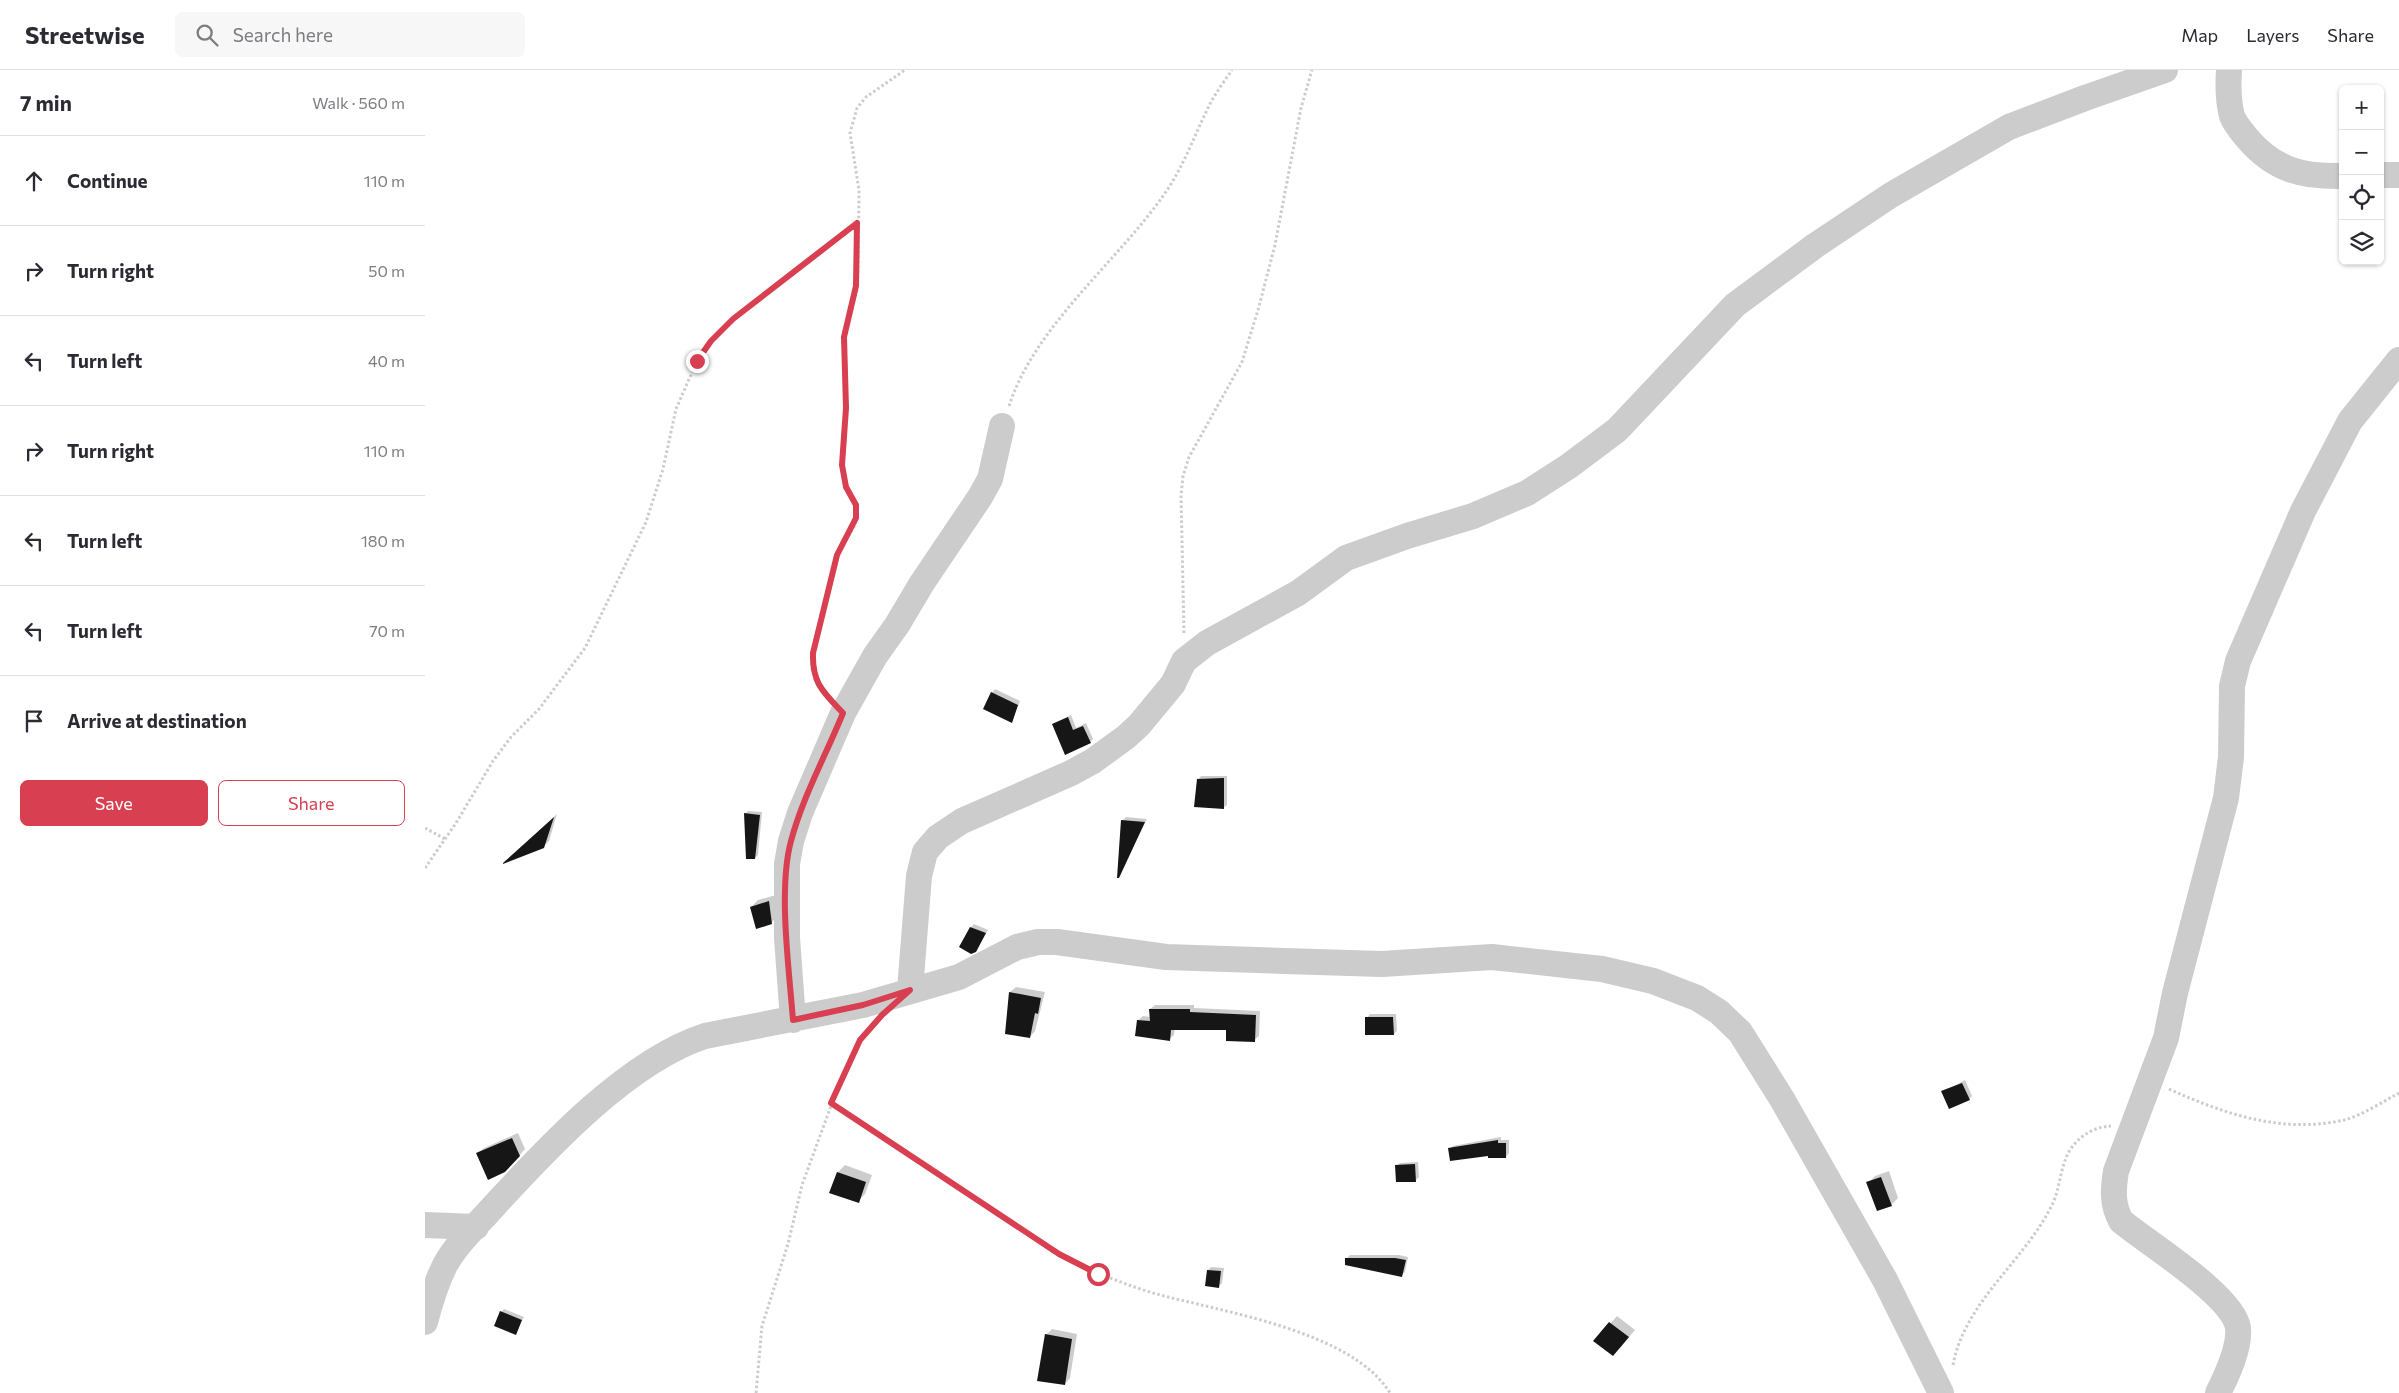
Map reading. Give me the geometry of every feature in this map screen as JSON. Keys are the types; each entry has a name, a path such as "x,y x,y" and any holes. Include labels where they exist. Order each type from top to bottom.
{"street":[{"path":"910,990 919,876 925,852 937,837 962,821 1071,773 1127,737 1167,692 1184,661 1207,643 1298,593 1345,558 1407,536 1473,516 1527,493 1569,466 1617,430 1735,305 1816,245 1891,195 2009,128 2165,70"},
{"path":"2229,70 2230,104 2233,118 2241,131 2266,158 2281,167 2301,173 2323,177 2339,176"},
{"path":"2384,175 2399,175"},
{"path":"2218,1393 2232,1359 2239,1335 2234,1315 2197,1279 2121,1221 2115,1210 2113,1192 2116,1171 2166,1038 2175,993 2226,798 2231,757 2232,686 2238,661 2303,511 2350,420 2399,360"},
{"path":"793,1020 787,938 787,864 791,841 800,813 843,713 875,656 981,497 990,480 1002,426"},
{"path":"425,1322 430,1303 446,1264 475,1227 527,1170 638,1070 667,1051 698,1038 863,1005 966,974 1017,947 1038,942 1057,942 1166,957 1382,964 1492,958 1545,961 1602,969 1653,981 1688,994 1719,1012 1741,1032 1754,1051 1946,1384"},
{"path":"425,1225 475,1227"}],"path":[{"path":"843,713 818,685 813,670 813,653 837,555 856,518 856,505 846,487 842,465 846,408 844,337 856,286 859,190 850,134 857,108 866,97 905,70"},
{"path":"1002,426 1013,394 1033,358 1072,304 1164,196 1186,156 1212,101 1232,70"},
{"path":"1184,661 1181,495 1183,476 1189,457 1242,362 1275,245 1301,108 1312,70"},
{"path":"425,868 493,760 558,684 592,634 646,522 663,469 676,410 697,361 711,341 733,319 857,223"},
{"path":"425,828 445,839"},
{"path":"756,1393 762,1326 788,1244 802,1185 831,1103 860,1040 876,1021"},
{"path":"2151,1080 2201,1104 2240,1117 2297,1124 2345,1120 2399,1093"},
{"path":"831,1103 1059,1254 1079,1265 1152,1292 1270,1322 1334,1346 1376,1374 1390,1393"},
{"path":"1946,1384 1957,1346 1966,1325 2029,1244 2053,1203 2070,1149 2080,1138 2095,1129 2112,1126 2132,1126"}],"building":[{"path":"991,692 1018,705 1012,723 983,709"},
{"path":"1068,717 1073,730 1083,726 1091,743 1065,755 1052,724"},
{"path":"1224,778 1224,809 1194,807 1197,779"},
{"path":"744,813 760,815 755,859 746,859"},
{"path":"554,817 544,848 503,864 503,863"},
{"path":"1121,820 1145,822 1119,878 1117,878"},
{"path":"769,901 772,924 756,929 750,907"},
{"path":"970,927 986,933 976,952 971,954 959,947"},
{"path":"1009,992 1041,998 1038,1014 1035,1013 1030,1038 1005,1034"},
{"path":"1149,1009 1190,1009 1190,1012 1256,1015 1255,1042 1226,1041 1226,1030 1171,1030 1170,1041 1135,1036 1137,1020 1150,1021"},
{"path":"1365,1017 1393,1017 1394,1035 1365,1035"},
{"path":"1962,1083 1970,1100 1949,1109 1941,1091"},
{"path":"512,1138 520,1156 505,1172 488,1180 476,1153"},
{"path":"1498,1140 1498,1143 1506,1143 1506,1158 1488,1158 1488,1156 1450,1161 1448,1148"},
{"path":"1415,1164 1416,1182 1396,1182 1395,1165"},
{"path":"837,1172 866,1182 859,1203 829,1193"},
{"path":"1881,1177 1892,1206 1877,1211 1866,1182"},
{"path":"1345,1258 1395,1258 1406,1260 1402,1277 1345,1265"},
{"path":"1207,1270 1221,1271 1219,1288 1205,1286"},
{"path":"500,1311 522,1320 516,1335 494,1326"},
{"path":"1609,1322 1629,1337 1613,1356 1593,1341"},
{"path":"1045,1334 1072,1339 1065,1385 1037,1381"}],"route":[{"path":"697,361 711,341 733,319 857,223 858,274 855,295 847,319 844,337 846,408 842,465 846,487 856,505 857,512 855,525 837,555 813,653 814,678 843,713 800,813 791,841 787,864 787,938 793,1020 863,1005 910,990 882,1015 860,1040 831,1103 1059,1254 1098,1274"}]}
